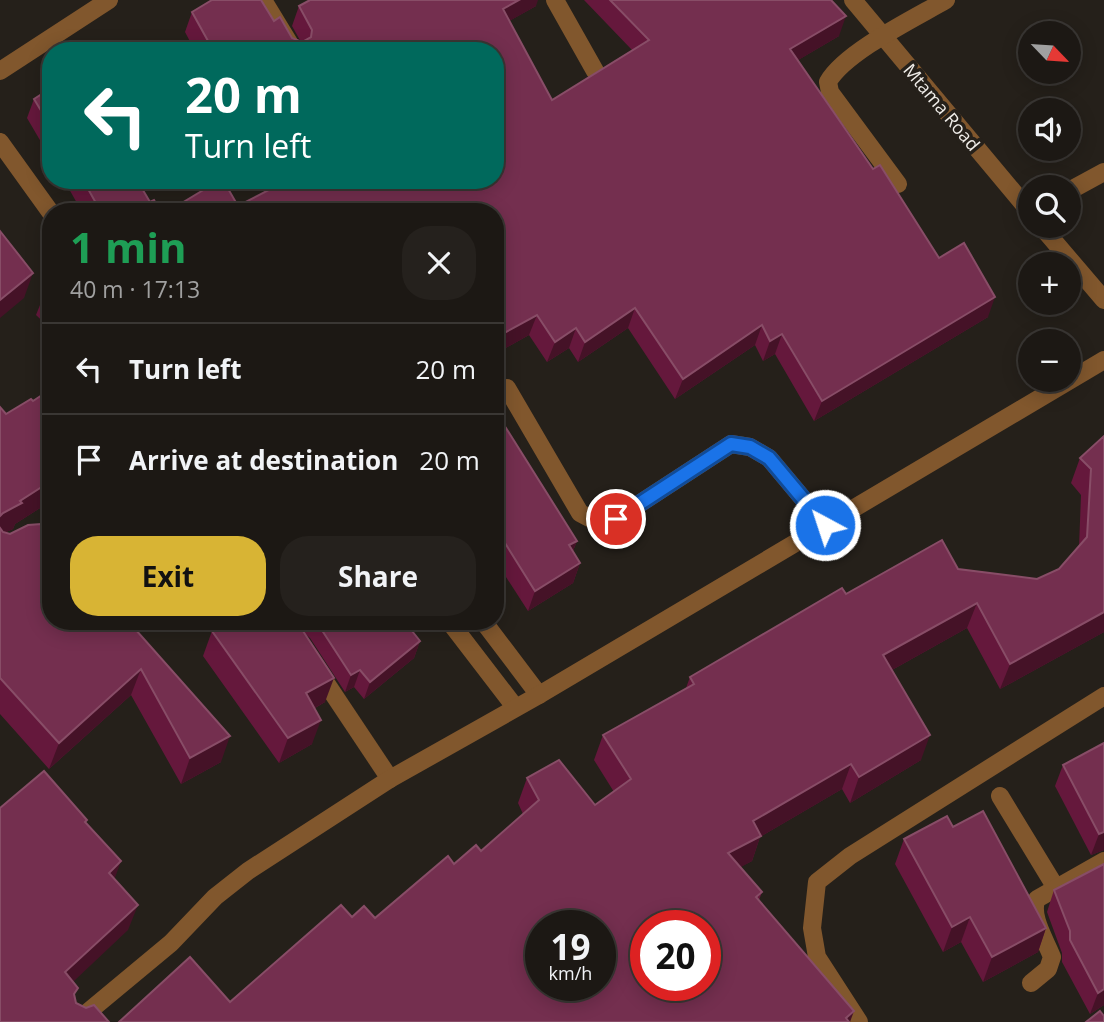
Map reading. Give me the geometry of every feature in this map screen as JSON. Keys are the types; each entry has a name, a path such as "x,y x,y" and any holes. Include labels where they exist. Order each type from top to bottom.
{"street":[{"path":"45,42 109,0"},
{"path":"263,0 289,42"},
{"path":"555,0 595,71"},
{"name":"Mtama Road","path":"853,0 1018,197"},
{"path":"898,184 830,92 828,82 846,63 884,36 946,0"},
{"path":"0,71 42,44"},
{"path":"0,142 44,203"},
{"path":"1081,184 1104,172"},
{"path":"1053,238 1097,280 1104,300"},
{"path":"76,1022 171,943 215,897 248,871 390,779 539,695 1104,360"},
{"path":"507,388 580,513 597,522 616,519 731,444 750,447 769,458 825,525"},
{"path":"456,630 515,707"},
{"path":"490,630 539,695"},
{"path":"308,657 390,779"},
{"path":"859,1022 817,957 812,928 817,882 850,856 1104,696"},
{"path":"1000,796 1056,888"},
{"path":"1031,982 1048,969 1052,957 1034,913 1037,899 1104,861"}],"building":[{"path":"212,0 261,0 274,21 280,17 292,38 302,42 209,42 192,12"},
{"path":"310,0 519,0 503,9 552,100 649,40 610,0 831,0 846,16 790,49 873,169 880,165 939,258 964,243 995,297 822,401 782,334 770,341 762,325 683,379 635,308 585,342 576,328 555,342 537,315 504,333 504,203 244,203 271,189 504,189 504,42 302,42 311,37 312,30 299,6"},
{"path":"42,94 42,112 34,99"},
{"path":"88,189 142,189 150,202 154,200 156,203 96,203"},
{"path":"205,189 228,189 236,203 182,203"},
{"path":"0,231 33,273 0,300"},
{"path":"42,395 42,487 0,516 0,407 6,414 31,399 33,401"},
{"path":"506,428 577,541 569,545 580,563 535,591 504,544"},
{"path":"1104,436 1104,612 1010,664 977,603 883,655 930,735 859,777 851,764 753,821 761,836 728,853 762,892 756,897 854,1011 846,1018 849,1022 119,1022 190,957 230,1002 341,905 352,917 364,906 375,918 448,856 454,864 476,845 481,851 539,800 527,778 559,760 595,805 631,779 603,735 694,684 690,677 842,588 846,594 942,540 958,569 1037,579 1059,569 1087,537 1091,469 1080,458"},
{"path":"28,525 42,525 42,630 136,630 230,736 190,758 141,669 59,743 0,678 0,528 10,534"},
{"path":"302,630 334,678 306,693 321,720 288,738 212,631"},
{"path":"322,630 411,630 420,641 370,682 360,670 351,675"},
{"path":"1104,743 1104,832 1099,834 1063,765"},
{"path":"44,771 121,861 109,873 138,905 65,972 78,988 74,994 76,1003 86,1008 94,1005 109,1022 0,1022 0,808"},
{"path":"983,811 1046,928 992,957 970,917 952,927 904,839 947,816 953,827"},
{"path":"1104,864 1104,989 1098,993 1070,940 1070,931 1054,890"},
{"path":"1100,1011 1104,1022 1086,1022"}],"route":[{"path":"616,519 731,444 750,447 769,458 825,525"}]}
